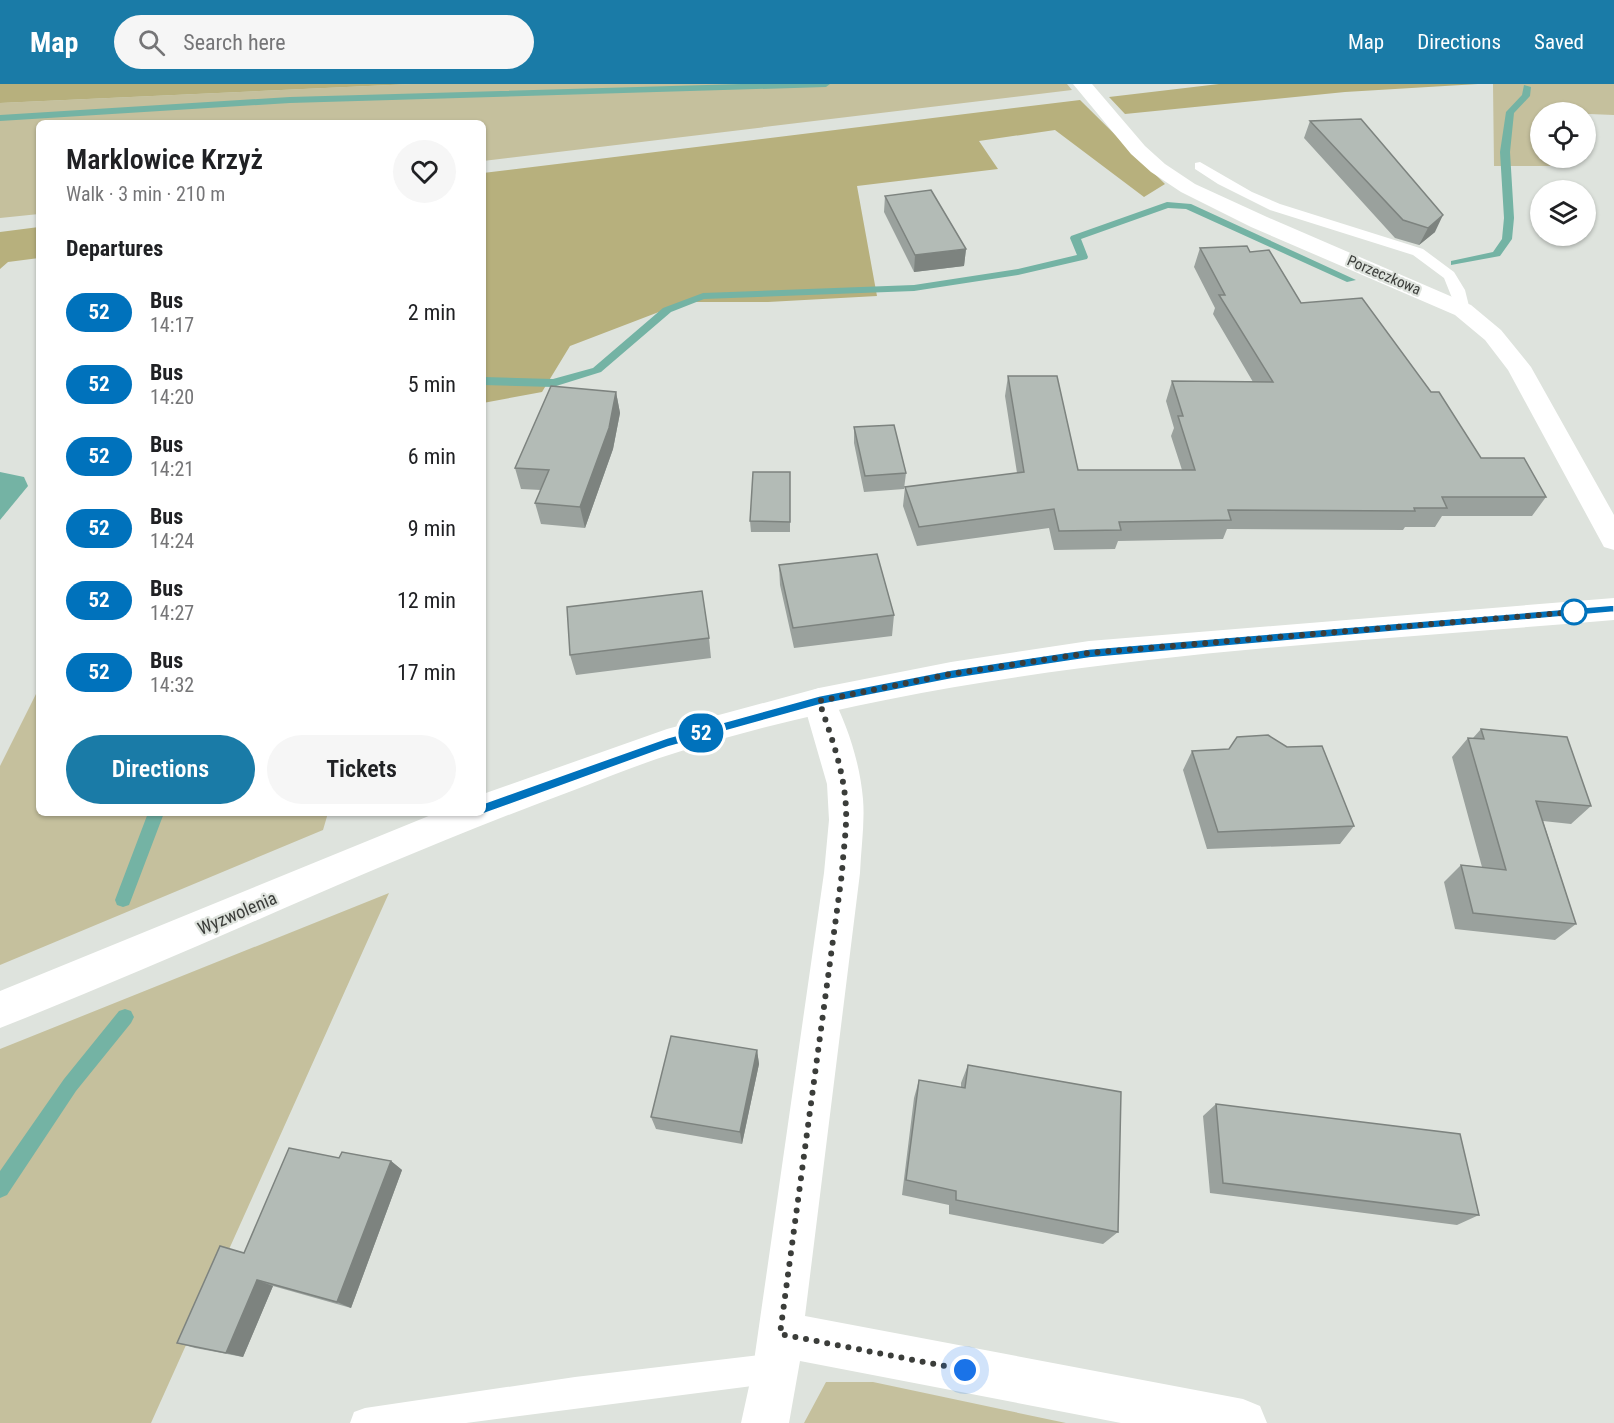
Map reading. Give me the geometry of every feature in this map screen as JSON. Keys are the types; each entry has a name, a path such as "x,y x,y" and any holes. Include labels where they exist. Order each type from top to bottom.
{"street":[{"name":"Porzeczkowa","path":"1082,84 1138,150 1158,168 1188,188 1259,222 1463,310 1493,335 1519,367 1614,540"},
{"path":"486,808 667,742 819,701 951,674 1089,653 1614,609"},
{"path":"765,1423 778,1351 842,873 846,811 844,783 835,745 819,701"},
{"name":"Wyzwolenia","path":"0,1010 466,816"},
{"path":"778,1351 1243,1423"}],"lane":[{"path":"1200,166 1220,181 1254,197 1418,252 1441,265 1461,292 1463,310"},
{"path":"365,1423 575,1392 778,1351"}],"shaded area":[{"path":"0,84 412,84 0,103"},
{"path":"412,84 1067,84 1072,90 486,161 486,120 36,120 36,214 0,218 0,103"},
{"path":"1219,84 1478,84 1345,92 1125,114 1109,97"},
{"path":"1493,84 1614,84 1614,115 1596,114 1596,102 1530,102 1530,166 1494,166"},
{"path":"1080,100 1165,184 1144,197 1055,130 979,141 998,169 857,186 877,296 768,302 685,302 570,346 542,392 486,402 486,173"},
{"path":"36,227 36,258 8,262 0,269 0,232"},
{"path":"0,472 24,477 28,486 0,520"},
{"path":"36,694 36,816 327,816 323,830 0,965 0,766"},
{"path":"389,893 151,1423 0,1423 0,1049"},
{"path":"826,1382 873,1382 1066,1423 804,1423"}],"building":[{"path":"1361,119 1443,215 1428,228 1403,220 1310,121"},
{"path":"931,190 966,249 915,255 885,196"},
{"path":"1247,246 1250,252 1269,250 1301,303 1362,298 1431,392 1439,392 1481,458 1524,458 1546,497 1442,497 1447,508 1414,508 1415,511 1228,510 1231,520 1119,522 1121,530 1059,531 1054,509 919,527 905,487 1024,472 1008,376 1057,376 1078,470 1195,470 1178,416 1183,416 1172,381 1273,382 1219,295 1225,295 1200,248"},
{"path":"551,386 616,392 609,428 580,507 535,503 549,470 515,468"},
{"path":"894,425 906,473 865,476 854,427"},
{"path":"753,472 790,472 790,522 750,521"},
{"path":"877,554 894,615 793,628 779,565"},
{"path":"702,591 709,638 570,655 567,607"},
{"path":"1481,729 1567,737 1591,806 1536,801 1576,924 1473,913 1461,865 1506,870 1468,738 1484,739"},
{"path":"1268,735 1287,747 1322,746 1354,826 1218,832 1192,751 1229,749 1237,737"},
{"path":"671,1036 757,1050 740,1132 651,1117"},
{"path":"968,1065 1121,1092 1118,1232 956,1200 956,1191 906,1180 919,1080 965,1088"},
{"path":"1216,1104 1460,1134 1479,1215 1223,1183"},
{"path":"289,1148 339,1158 342,1152 391,1161 337,1302 257,1280 226,1353 177,1343 220,1246 244,1253"}],"waterway":[{"path":"0,118 290,100 826,84"},
{"path":"1455,263 1496,254 1507,239 1509,218 1505,152 1510,112 1526,96 1527,87"},
{"path":"486,381 553,383 597,370 667,310 703,296 914,288 1018,272 1083,257 1075,238 1167,205 1188,206 1351,280"},
{"path":"123,900 155,816"},
{"path":"0,1188 70,1085 125,1017"}],"bus line":[{"name":"52","path":"486,808 667,742 819,701 951,674 1089,653 1614,609"}],"route":[{"path":"965,1370 780,1334 842,873 846,811 844,783 835,745 819,701 951,674 1089,653 1574,612"}]}
